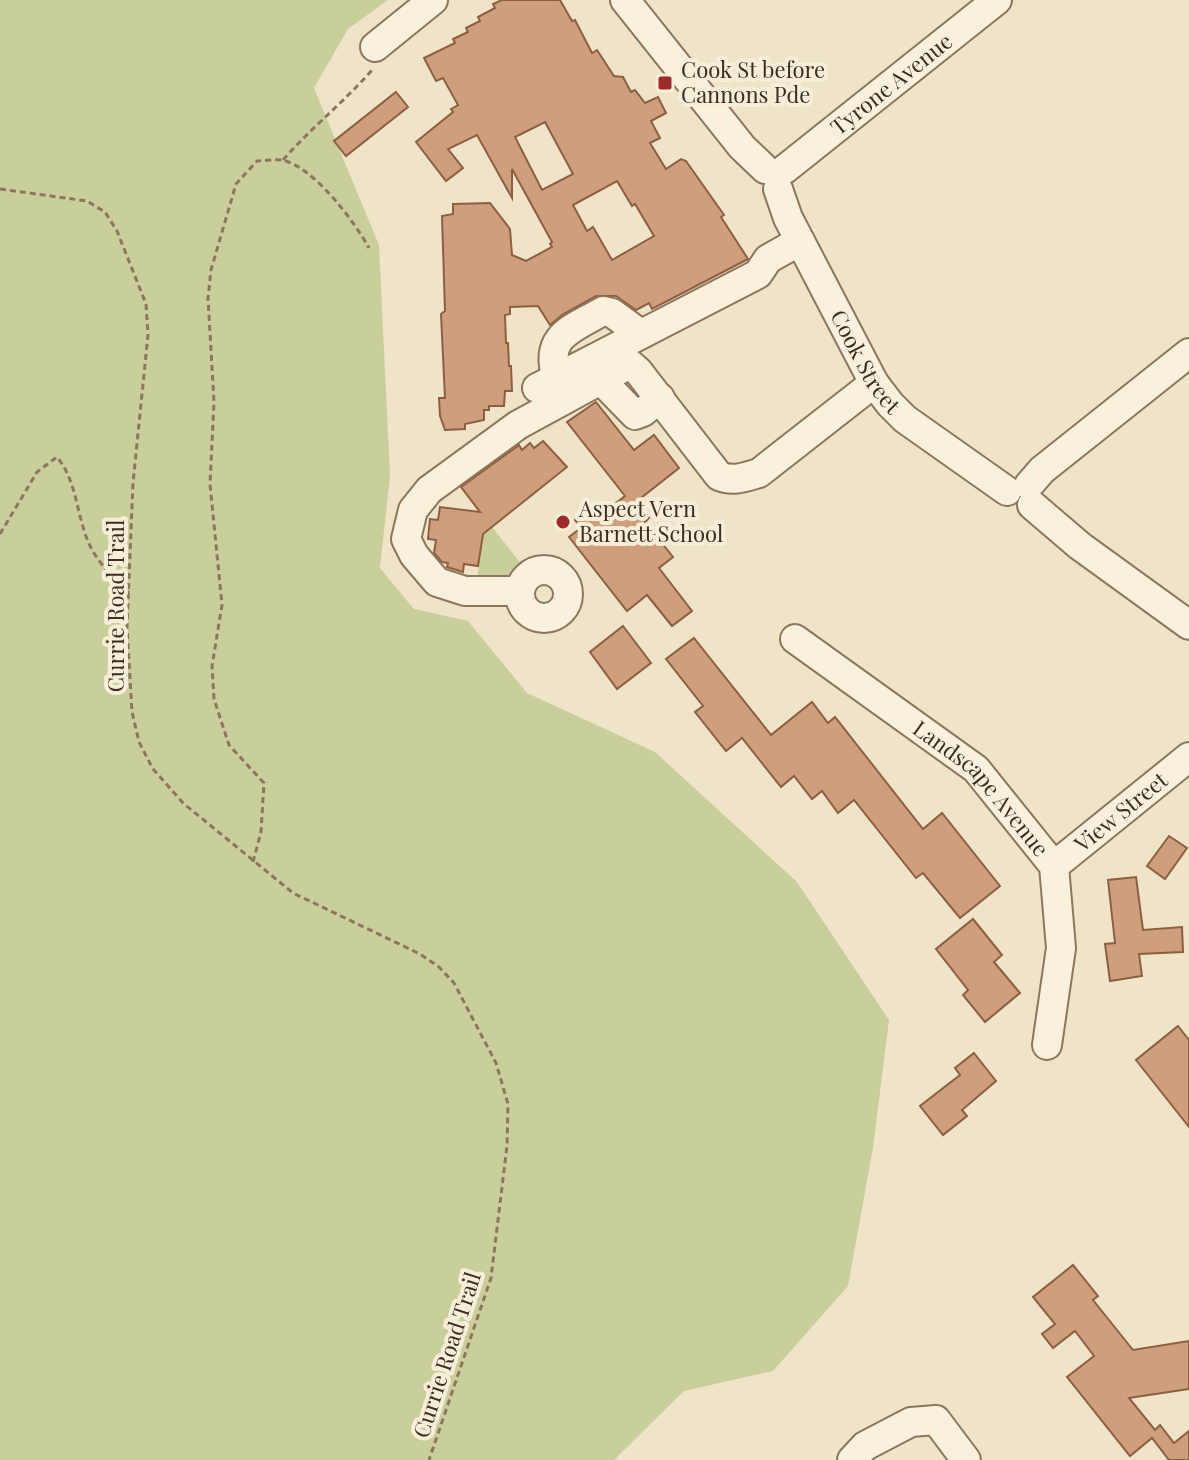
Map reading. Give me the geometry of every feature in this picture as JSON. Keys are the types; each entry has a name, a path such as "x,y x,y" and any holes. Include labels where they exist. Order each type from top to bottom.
{"street":[{"path":"375,47 433,0"},
{"name":"Cook Street","path":"625,0 742,147 776,176 788,218 874,383 905,419 1023,494 1080,546 1189,625"},
{"name":"Tyrone Avenue","path":"776,176 997,0"},
{"path":"641,334 612,313 603,311 564,333 554,346 547,383 758,274 768,259 800,241"},
{"path":"1023,494 1042,470 1189,353"},
{"path":"520,591 465,591 437,582 414,555 406,539 413,510 429,490 518,425 630,364 719,476 741,479 759,473 874,383"},
{"name":"Landscape Avenue","path":"795,639 976,769 1054,866 1061,948 1047,1045"},
{"name":"View Street","path":"1054,866 1189,757"},
{"path":"852,1460 865,1446 911,1422 936,1420 966,1460"}],"path":[{"path":"283,160 347,99 374,67 375,47"},
{"path":"253,862 261,832 264,783 229,745 214,699 212,666 222,605 210,484 214,402 208,298 211,270 236,184 257,161 283,160 300,168 322,187 369,248"},
{"name":"Currie Road Trail","path":"0,189 87,201 105,212 117,231 146,304 148,335 133,483 127,627 132,712 139,742 153,769 183,803 293,893 420,954 439,967 454,983 496,1063 508,1104 507,1146 491,1278 429,1460"},
{"path":"0,534 37,472 57,457 68,470 87,541 108,573 129,593"}],"green space":[{"path":"0,0 388,0 348,29 314,88 379,245 390,476 380,568 414,609 468,621 527,693 655,752 797,882 889,1020 873,1148 848,1286 773,1371 684,1391 614,1460 0,1460"},
{"path":"485,518 526,570 513,579 477,581"}],"building":[{"path":"502,0 560,0 572,21 575,20 592,53 597,50 614,76 623,77 631,92 635,90 645,103 658,97 666,113 651,121 660,138 650,143 666,169 681,159 686,161 724,215 721,217 748,259 652,309 649,303 636,310 616,296 596,296 550,325 538,306 510,307 510,314 505,315 512,391 505,391 504,406 489,406 489,410 484,410 484,420 465,424 465,429 445,430 439,398 445,398 441,314 445,311 442,216 453,214 453,204 490,203 510,229 512,255 526,261 552,247 512,169 512,198 477,135 448,149 463,168 446,181 416,142 458,105 443,78 436,81 424,58 455,43 453,39 468,32 466,28 480,21 478,17 495,8 493,4","holes":["545,122 573,174 542,190 515,137","617,181 654,236 612,260 593,227 587,231 573,205"]},
{"path":"396,92 408,107 346,156 334,141"},
{"path":"596,402 634,450 654,435 679,468 636,502 649,518 645,522 673,557 659,568 692,611 672,626 647,595 627,611 569,537 581,528 575,520 596,504 603,513 625,496 567,422"},
{"path":"543,441 567,467 483,534 478,566 464,564 463,572 447,567 448,563 442,562 434,553 436,540 428,539 430,519 438,520 440,507 480,512 461,487 519,445 522,450 530,443 534,448"},
{"path":"623,626 651,663 617,689 590,652"},
{"path":"694,638 771,735 812,702 828,723 835,717 923,829 942,813 1000,886 960,918 923,873 916,878 854,800 838,813 822,791 812,799 794,776 781,787 742,738 726,751 695,712 703,706 666,659"},
{"path":"1169,836 1187,848 1165,879 1147,866"},
{"path":"1136,877 1143,930 1182,927 1183,952 1139,954 1142,976 1110,981 1105,944 1115,943 1108,880"},
{"path":"973,919 1002,955 994,962 1020,993 985,1022 963,995 968,990 936,949"},
{"path":"1178,1026 1189,1040 1189,1127 1136,1060"},
{"path":"974,1053 996,1081 962,1110 967,1116 943,1135 920,1106 960,1075 955,1068"},
{"path":"1073,1265 1098,1296 1093,1300 1133,1350 1189,1341 1189,1389 1129,1398 1155,1430 1160,1425 1174,1443 1189,1431 1189,1460 1169,1460 1152,1438 1130,1456 1067,1377 1094,1356 1075,1331 1053,1348 1042,1334 1055,1324 1033,1297"}],"place":[{"name":"Cook St before Cannons Pde","path":"665,83"},
{"name":"Aspect Vern Barnett School","path":"563,522"}]}
